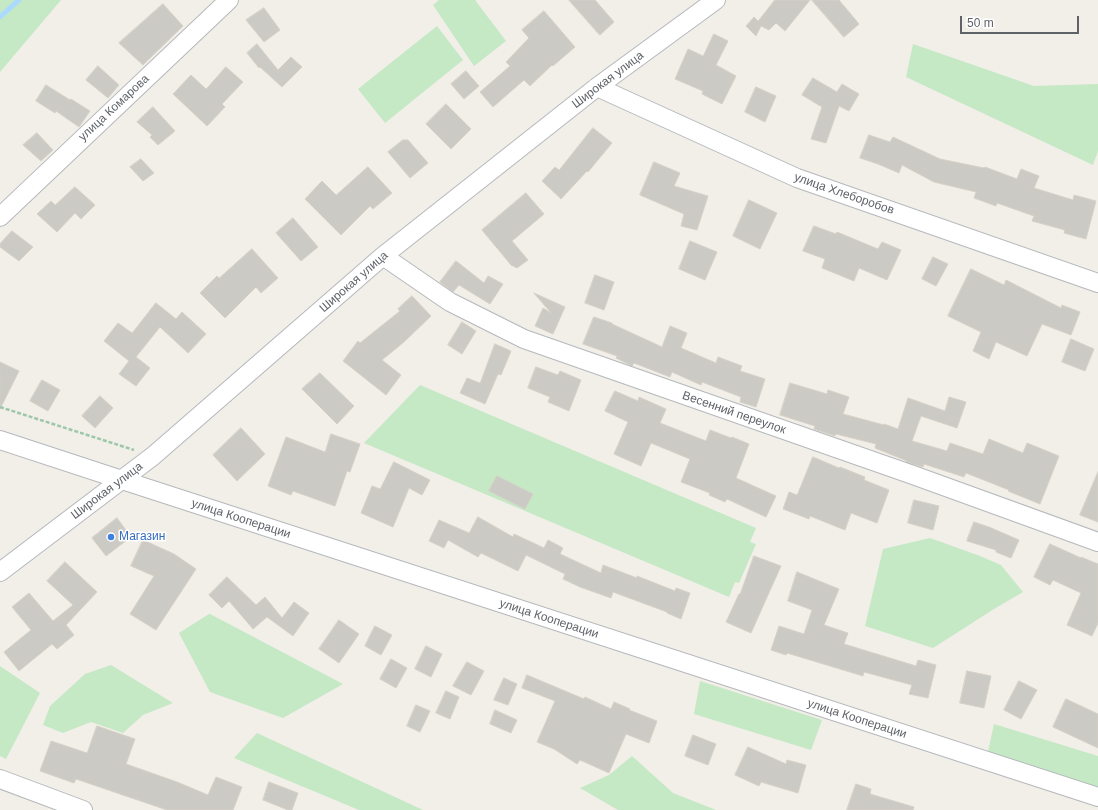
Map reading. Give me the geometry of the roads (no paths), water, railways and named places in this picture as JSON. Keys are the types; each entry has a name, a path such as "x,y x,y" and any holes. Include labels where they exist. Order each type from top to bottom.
{"street":[{"name":"улица Комарова","path":"0,217 228,0"},
{"name":"Широкая улица","path":"0,572 153,456 383,256 597,87 716,0"},
{"name":"улица Хлеборобов","path":"597,87 797,178 1098,283"},
{"name":"Весенний переулок","path":"383,256 450,302 524,339 913,475 1098,542"},
{"name":"улица Кооперации","path":"0,440 1098,797"},
{"path":"0,779 83,810"}],"waterway":[{"path":"0,17 19,0"}],"place":[{"name":"Магазин","path":"111,537"}]}
